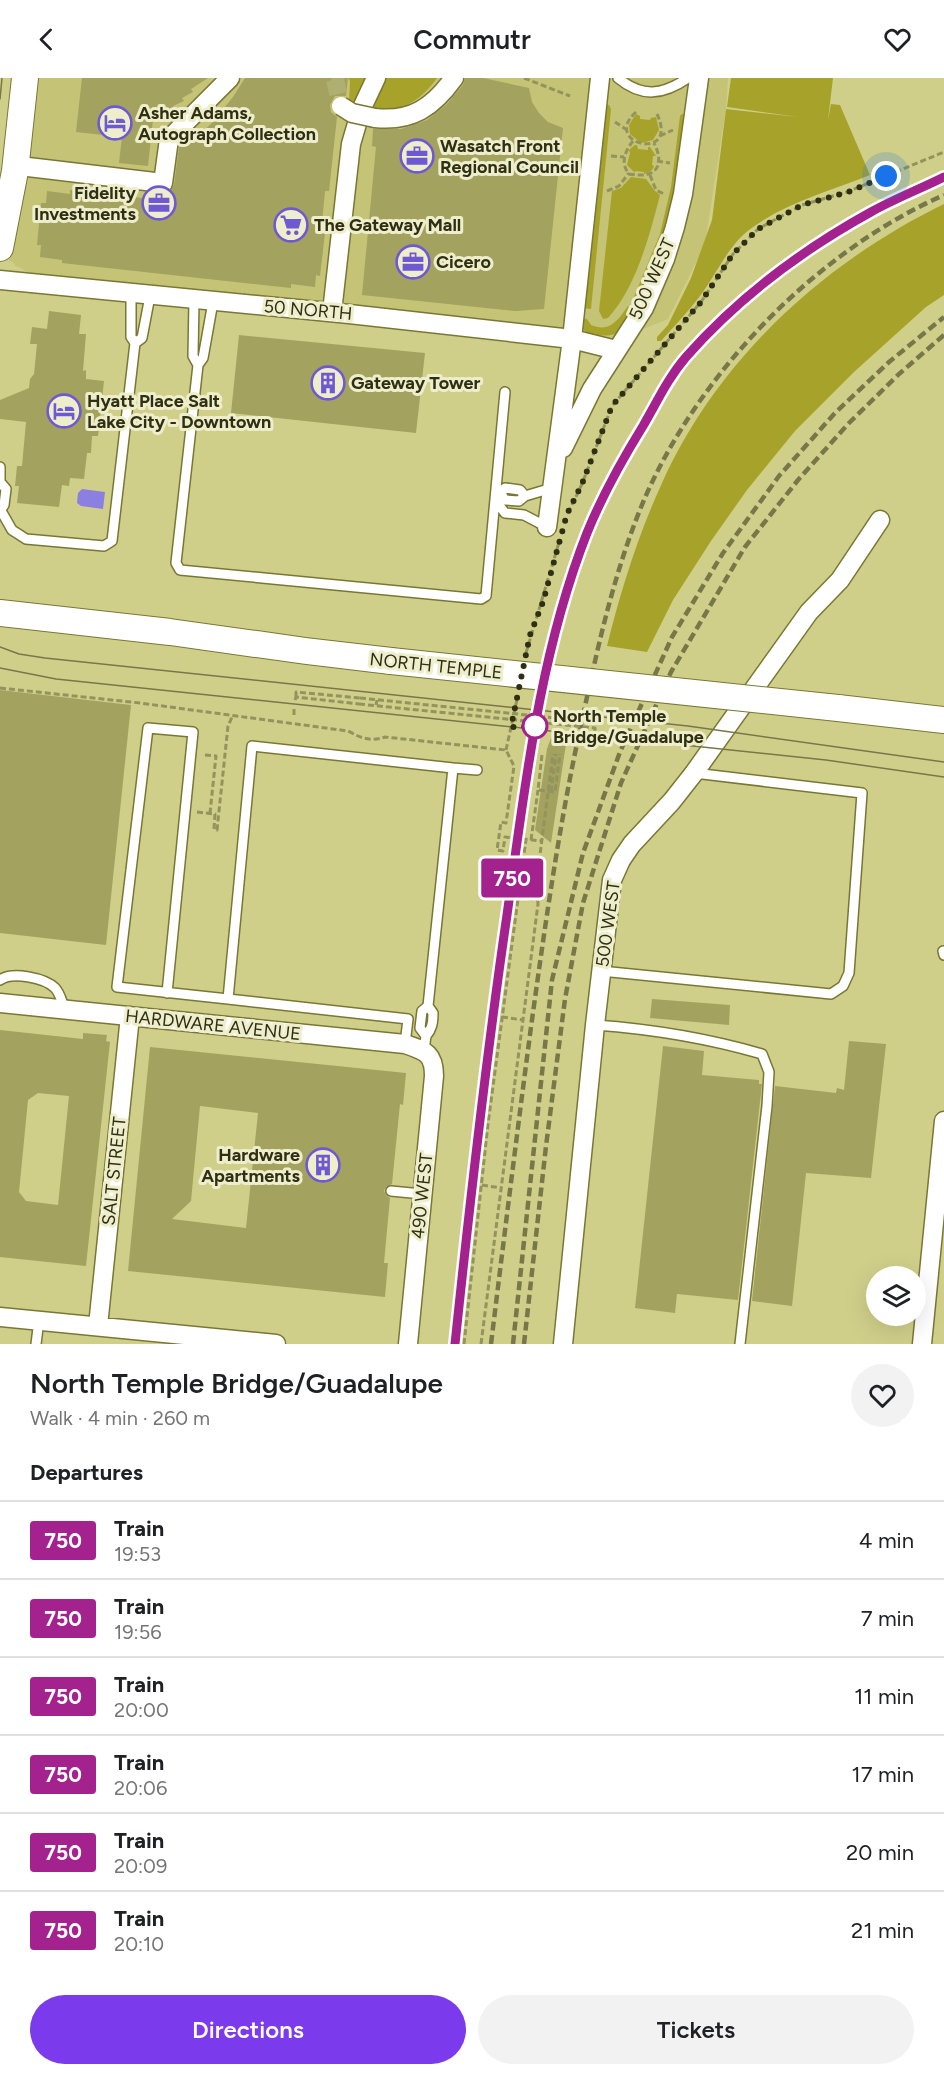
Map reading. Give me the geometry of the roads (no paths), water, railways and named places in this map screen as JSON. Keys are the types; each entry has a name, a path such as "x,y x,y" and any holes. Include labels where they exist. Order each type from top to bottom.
{"main road":[{"path":"0,248 15,171 25,78"},
{"name":"NORTH TEMPLE","path":"0,613 170,632 391,661 944,720"}],"street":[{"path":"28,168 163,183 169,139 230,78"},
{"path":"332,312 349,153 361,110 376,78"},
{"path":"341,106 352,113 375,118 399,118 415,114 430,106 454,78"},
{"name":"500 WEST","path":"554,532 552,488 572,339 600,78"},
{"name":"500 WEST","path":"556,464 592,389 644,308 665,259 683,194 699,78"},
{"name":"50 NORTH","path":"0,280 332,312 572,339 616,350"},
{"name":"500 WEST","path":"563,1344 612,880 621,860 694,773 809,612 840,580 880,520"},
{"name":"HARDWARE AVENUE","path":"0,1003 405,1044 425,1043"},
{"name":"SALT STREET","path":"98,1326 130,1016"},
{"name":"490 WEST","path":"408,1344 434,1076 434,1066 425,1043"},
{"path":"922,1344 944,1121"},
{"path":"0,1317 276,1344"}],"lane":[{"path":"618,78 638,91 648,93 667,90 688,78"},
{"path":"0,467 0,482 6,489 4,505 0,509 12,530 26,539 104,546 112,541 135,343 131,337 131,294"},
{"path":"135,343 142,338 150,296"},
{"path":"194,300 193,356 198,365"},
{"path":"213,302 203,358 198,365 176,563 180,570 481,599 486,596 498,497 505,392"},
{"path":"498,497 505,488 520,490 525,496 552,488"},
{"path":"498,497 505,513 524,515 554,532"},
{"path":"167,993 193,732 148,728 117,987 167,993 408,1019 405,1044"},
{"path":"228,999 252,746 477,770"},
{"path":"425,1043 420,1028 422,1011 428,1006 453,768"},
{"path":"601,970 831,994 843,986 849,973 862,793 694,773"},
{"path":"0,980 4,977 16,976 38,978 47,982 57,990 65,1010"},
{"path":"595,1026 634,1028 719,1042 762,1054 769,1072 740,1344"},
{"path":"391,1191 422,1194"},
{"path":"36,1344 39,1320"}],"tunnel":[{"path":"332,78 335,80 341,106"}],"tram line":[{"path":"0,99 2,78"},
{"path":"0,647 19,654 45,658 688,726 944,762"},
{"path":"0,668 56,679 826,760 944,777"}],"railway":[{"path":"455,1344 485,1076 528,770 545,674 557,626 587,533 614,475 664,386 706,335 749,295 820,242 880,207 944,177"},
{"path":"491,1344 531,1027 559,838 600,640 633,527 667,452 696,406 767,320 808,282 851,248 897,219 944,195"},
{"path":"513,1344 552,980 583,853 620,752 672,637 723,553 779,476 835,413 889,362 944,317"},
{"path":"524,1344 565,999 583,903 621,783 671,672 745,547 798,480 849,423 899,374 944,335"}],"train":[{"name":"750","path":"455,1344 479,1118 530,750 562,607 588,532 602,501 663,388 686,357 744,300 781,269 829,236 873,210 944,177"}],"place":[{"name":"Asher Adams, Autograph Collection","path":"115,123"},
{"name":"Wasatch Front Regional Council","path":"417,156"},
{"name":"Fidelity Investments","path":"159,203"},
{"name":"The Gateway Mall","path":"291,225"},
{"name":"Cicero","path":"413,262"},
{"name":"Gateway Tower","path":"328,383"},
{"name":"Hyatt Place Salt Lake City - Downtown","path":"64,411"},
{"name":"North Temple Bridge/Guadalupe","path":"535,726"},
{"name":"Hardware Apartments","path":"323,1165"}]}
